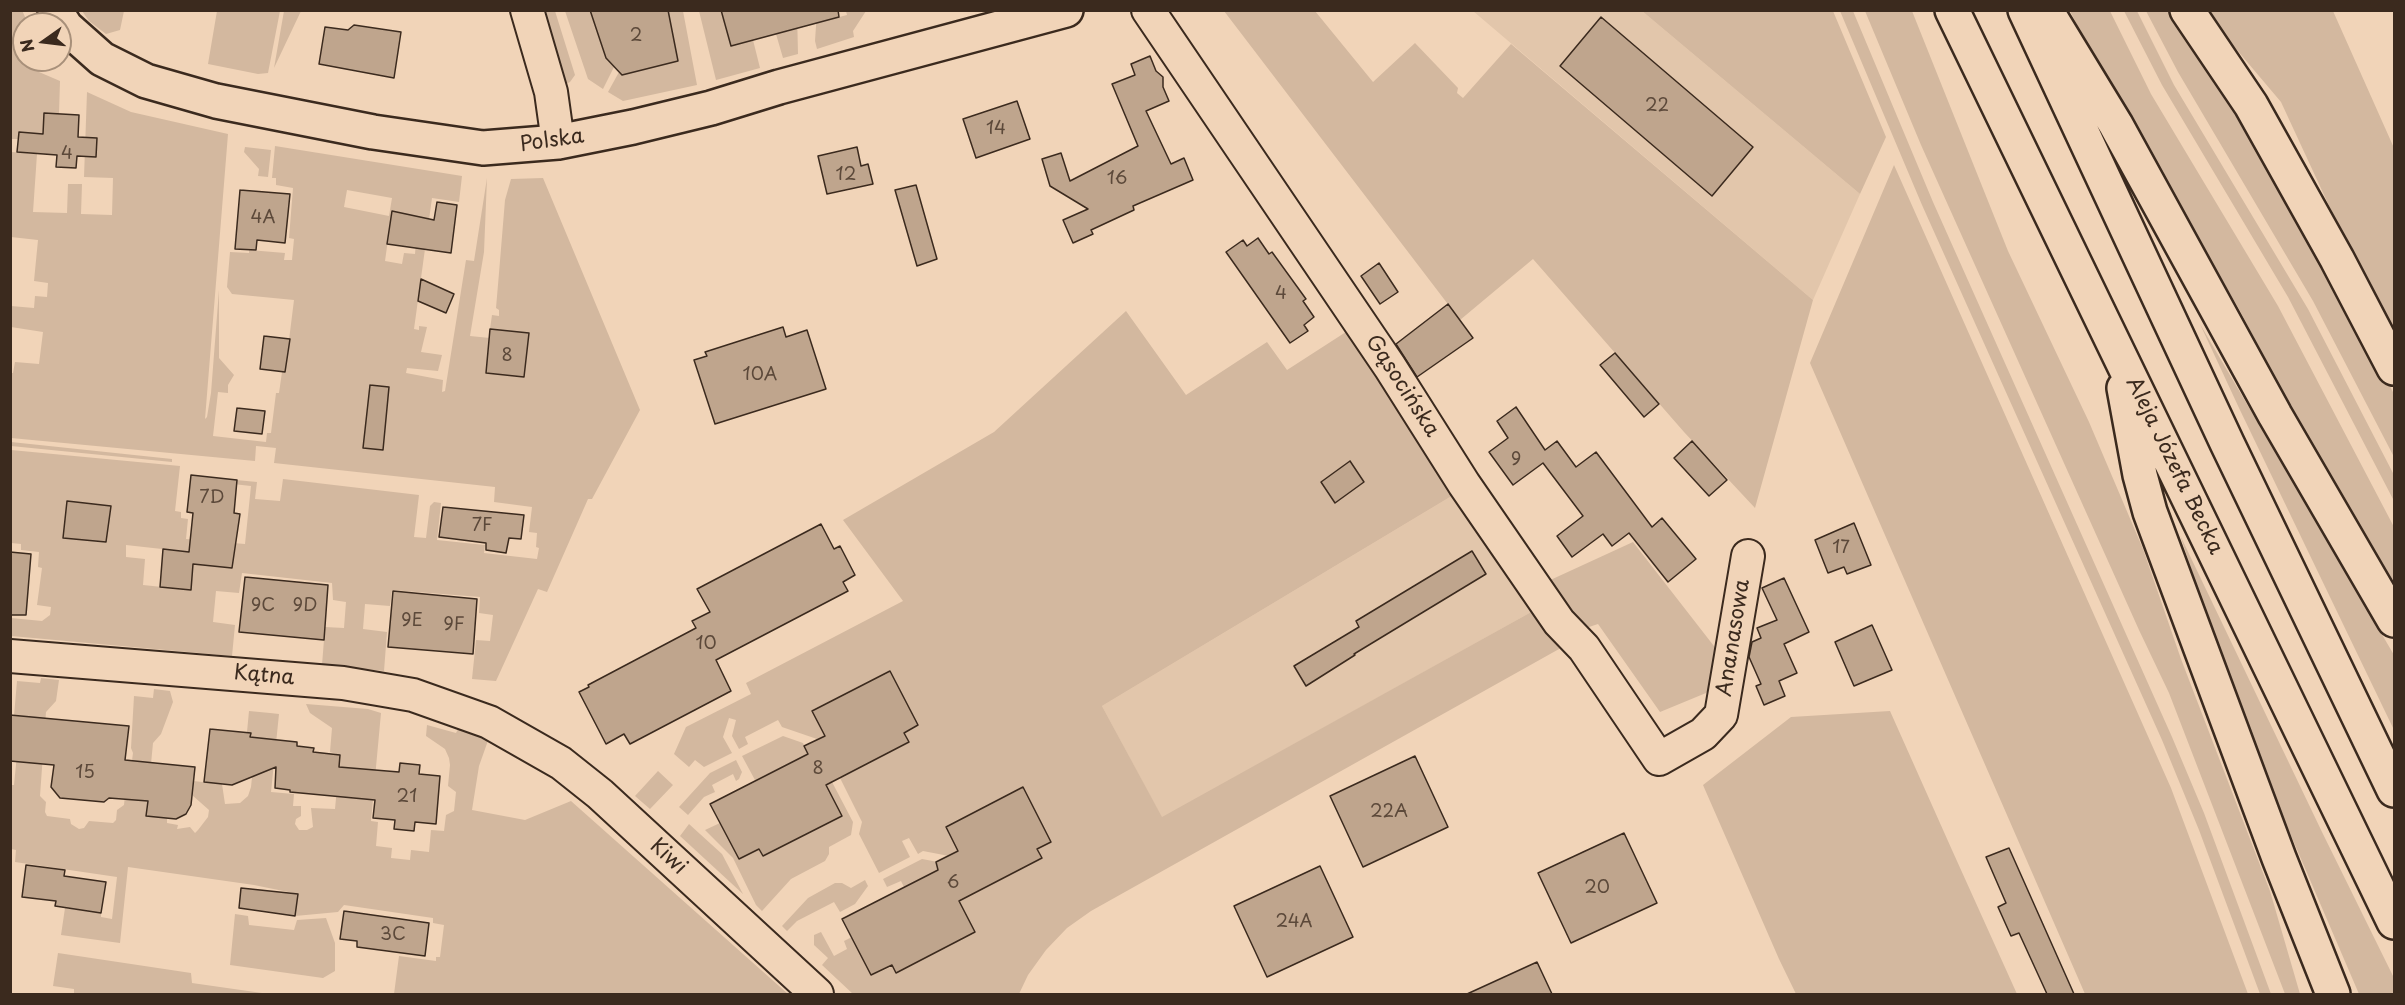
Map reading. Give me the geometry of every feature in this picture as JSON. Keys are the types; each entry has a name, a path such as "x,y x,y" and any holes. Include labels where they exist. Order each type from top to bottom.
{"main road":[{"name":"Polska","path":"55,10 66,27 102,59 146,81 216,101 374,132 474,147 558,142 633,128 1066,10"},
{"name":"Aleja Józefa Becka","path":"1952,10 2113,337 2394,922"},
{"path":"2025,10 2226,442 2394,790"},
{"path":"2046,10 2116,125 2275,415 2394,620"},
{"path":"2187,10 2261,123 2337,259 2394,368"},
{"path":"2113,337 2140,475 2150,512 2278,858 2333,994"}],"street":[{"path":"527,10 551,92 558,142"},
{"name":"Gąsocińska","path":"1148,10 1383,357 1464,484 1559,622 1584,648 1659,759"},
{"name":"Ananasowa","path":"1659,759 1703,734 1721,715 1748,556"},
{"name":"Kątna","path":"10,656 343,682 434,701 509,732"},
{"name":"Kiwi","path":"509,732 561,763 600,794 817,994"}],"shaded area":[{"path":"22,10 23,12 12,12 12,72 39,72 60,81 59,114 43,139 19,132 18,139 12,139 12,152 37,154 33,212 67,213 68,184 82,184 81,214 112,215 113,178 84,177 87,92 131,112 228,134 205,419 211,393 219,290 219,358 234,375 228,385 228,393 218,392 213,436 266,442 267,433 271,433 276,393 279,393 282,372 285,372 294,300 232,294 227,287 230,252 249,253 249,250 285,253 284,260 292,260 294,239 289,238 293,188 276,185 276,178 272,178 275,146 462,176 459,202 432,198 414,329 419,330 419,326 427,327 421,352 442,355 438,371 407,368 406,373 443,380 442,392 445,391 466,260 474,261 487,178 484,252 470,336 490,338 524,376 529,333 490,329 492,315 499,316 499,310 496,308 505,200 511,179 543,178 640,410 592,499 588,499 547,592 538,589 496,681 472,679 476,640 490,641 493,615 479,613 480,597 392,590 390,606 365,604 363,629 387,632 384,671 322,665 325,627 344,628 346,602 333,600 332,583 242,573 239,593 216,591 213,622 235,625 232,656 11,636 11,618 42,621 50,615 51,607 37,605 42,568 38,567 39,552 21,550 21,544 11,543 11,450 180,466 175,511 181,512 181,518 188,519 186,539 245,544 251,486 215,482 215,478 257,482 255,499 280,501 283,479 419,495 414,537 426,538 430,506 434,502 441,503 437,540 485,545 484,553 537,559 539,548 536,547 537,533 529,532 532,507 494,502 495,487 274,463 276,448 256,446 255,461 11,438 11,373 13,373 15,362 39,364 43,332 11,327 11,306 34,308 35,296 47,297 48,283 34,281 38,240 11,237 11,11","holes":["347,190 392,198 389,216 344,207","392,211 409,215 406,240 416,242 415,254 404,253 402,264 385,261","67,502 111,506 106,542 63,538","126,545 211,554 193,564 191,590 143,585 145,559 126,557"]},
{"path":"82,11 124,11 120,30 106,34 89,21"},
{"path":"217,11 280,11 268,73 258,74 208,64"},
{"path":"284,11 301,11 274,68"},
{"path":"542,11 555,11 575,75 566,84"},
{"path":"565,11 591,11 606,58 614,67 603,89 588,79"},
{"path":"668,11 683,11 697,85 623,101 608,92 619,72 623,75 678,61"},
{"path":"699,11 721,11 731,46 753,40 760,68 716,80"},
{"path":"784,11 797,11 798,54 783,58 776,34 789,31"},
{"path":"817,11 820,22 847,15 846,11 866,11 853,31 854,37 817,49 815,41"},
{"path":"1224,11 1315,11 1373,82 1415,43 1458,88 1457,93 1463,98 1511,44 1813,300 1755,508 1684,432 1533,259 1460,320"},
{"path":"1473,11 1642,11 1860,194 1813,300"},
{"path":"1642,11 1833,11 1886,137 1860,194"},
{"path":"1840,11 1853,11 1933,202 2172,737 2204,813 2271,994 2260,994 2199,830 2162,740 1922,205"},
{"path":"1865,11 1912,11 2008,251 2089,422 2143,549 2181,659 2270,891 2300,994 2285,994 2169,693 1921,145"},
{"path":"2070,11 2110,11 2151,94 2278,306 2394,527 2394,587 2307,438 2239,309 2109,87"},
{"path":"2124,11 2137,11 2174,85 2308,309 2394,475 2394,501 2288,297 2162,85"},
{"path":"2146,11 2174,11 2233,100 2360,328 2394,394 2394,457 2313,301 2178,72"},
{"path":"2204,11 2333,11 2394,148 2394,346 2281,102"},
{"path":"245,147 271,150 268,177 258,176 259,169 244,152"},
{"path":"1894,165 2171,788 2248,994 2085,994 1810,363"},
{"path":"1126,311 1186,395 1267,342 1287,370 1349,330 1460,491 1102,706 1162,817 1542,606 1568,644 1091,911 1067,928 1046,950 1028,975 1019,994 853,994 822,965 828,958 814,945 814,935 821,932 834,956 847,949 844,941 852,937 872,975 975,932 959,901 1041,859 1037,849 1051,842 1023,788 946,827 958,851 949,856 923,851 918,854 909,838 902,841 910,857 879,873 859,834 862,822 840,778 908,743 904,733 918,725 890,671 825,736 817,739 782,727 778,720 745,737 748,744 739,749 732,736 736,720 729,718 723,737 732,753 704,767 695,760 689,767 674,754 686,727 751,694 746,683 903,601 843,520 994,432"},
{"path":"2200,324 2394,655 2394,730 2239,408"},
{"path":"11,442 172,459 172,462 11,446"},
{"path":"1460,491 1542,606 1162,818 1102,706"},
{"path":"2180,535 2394,978 2394,994 2359,994 2286,824 2202,601"},
{"path":"1633,542 1724,659 1720,675 1706,693 1660,712 1598,624 1583,629 1546,582"},
{"path":"41,678 59,680 56,701 46,712 40,796 46,802 47,816 70,819 71,824 79,829 84,828 89,821 113,823 116,820 117,810 124,805 127,775 130,775 133,753 131,748 134,696 153,698 154,689 170,691 173,702 161,734 153,743 146,816 167,818 167,823 178,825 177,829 190,827 195,833 208,817 209,810 192,795 193,781 222,784 225,804 240,803 248,796 252,777 248,770 249,711 279,714 271,792 294,794 293,806 301,806 301,816 296,819 295,824 299,830 307,830 313,827 311,808 335,809 340,755 330,752 332,728 310,713 306,704 368,709 381,713 371,821 378,822 376,846 392,848 391,858 410,860 411,850 429,852 431,830 444,831 446,815 454,811 456,792 448,786 449,758 445,749 426,736 427,725 456,733 460,725 490,735 479,766 472,810 525,820 571,801 788,994 394,994 399,956 436,961 436,957 440,957 444,925 433,923 433,918 344,905 338,912 295,916 298,894 254,885 128,867 120,943 61,935 65,908 101,913 101,917 112,919 117,877 15,862 16,850 11,849 11,785 14,785 19,734 14,716 17,681 40,683"},
{"path":"1890,711 2017,994 1796,994 1779,959 1703,785 1791,717"},
{"path":"783,736 803,743 808,754 755,780 742,756"},
{"path":"736,760 742,772 739,779 736,781 733,774 712,785 715,792 704,797 688,815 679,807 710,773"},
{"path":"658,771 673,785 650,809 635,796"},
{"path":"832,782 853,822 851,835 829,847 829,854 825,861 791,879 762,911 756,905 733,858 705,830 720,823 739,859 759,849 764,856 841,816 826,785"},
{"path":"689,824 722,854 743,894 680,836"},
{"path":"922,859 938,862 940,869 904,887 901,881 887,887 883,879"},
{"path":"865,880 868,886 855,904 840,912 834,902 797,921 787,931 782,926 808,898 835,883 842,883 851,888"},
{"path":"235,914 248,916 249,925 294,930 297,920 326,918 335,943 335,971 323,978 230,965"},
{"path":"58,953 191,973 192,983 269,994 74,994 74,989 53,986"}],"building":[{"path":"590,10 668,10 678,61 622,75 606,58"},
{"path":"721,10 838,10 839,17 731,46"},
{"path":"1601,17 1753,147 1712,196 1560,66"},
{"path":"354,25 401,32 394,78 319,64 325,27 348,30"},
{"path":"1150,56 1156,71 1163,77 1163,87 1169,101 1146,111 1171,164 1184,158 1193,180 1133,206 1134,210 1091,230 1093,234 1073,243 1063,220 1088,209 1050,186 1042,159 1061,153 1070,181 1138,146 1112,84 1135,75 1131,64"},
{"path":"1017,101 1030,139 976,158 963,119"},
{"path":"44,113 79,115 78,137 97,138 96,157 77,156 76,168 56,167 57,155 17,152 19,132 43,134"},
{"path":"857,147 861,166 868,164 873,184 827,194 818,156"},
{"path":"916,185 937,259 917,266 895,190"},
{"path":"240,190 290,194 285,243 257,240 256,250 235,249"},
{"path":"437,202 457,205 451,253 387,244 392,211 434,220"},
{"path":"1258,238 1269,254 1272,252 1306,299 1303,301 1314,317 1304,325 1308,331 1290,343 1226,252 1243,240 1247,246"},
{"path":"1379,263 1398,292 1380,304 1361,276"},
{"path":"421,279 454,294 446,313 418,301"},
{"path":"1448,304 1473,338 1417,377 1396,344"},
{"path":"783,327 786,337 807,330 826,389 715,424 694,360 707,356 705,352"},
{"path":"490,329 529,333 524,377 486,373"},
{"path":"264,336 290,339 285,372 260,369"},
{"path":"1615,353 1659,404 1644,417 1600,365"},
{"path":"370,385 389,387 383,450 363,448"},
{"path":"1516,407 1545,450 1557,441 1576,467 1596,452 1652,527 1662,518 1696,559 1668,582 1629,533 1612,546 1603,534 1572,557 1557,536 1583,516 1543,463 1513,485 1489,452 1508,438 1497,421"},
{"path":"237,408 265,411 262,434 234,431"},
{"path":"1692,441 1727,480 1709,496 1674,458"},
{"path":"1350,461 1364,482 1335,503 1321,482"},
{"path":"191,475 237,480 234,513 240,514 232,568 193,564 191,590 160,587 163,549 189,552 193,513 187,512"},
{"path":"67,501 111,506 106,542 63,538"},
{"path":"443,507 524,515 521,539 509,538 506,553 486,550 486,543 439,537"},
{"path":"1854,523 1871,565 1847,574 1844,567 1828,573 1815,540"},
{"path":"821,524 834,549 840,546 855,575 843,582 848,591 716,660 731,691 630,744 624,734 606,744 579,692 589,687 588,685 696,628 692,621 710,612 697,589"},
{"path":"1472,551 1486,574 1354,654 1306,686 1294,666 1359,627 1356,621"},
{"path":"10,552 31,554 26,615 10,615"},
{"path":"245,577 328,585 324,640 239,632"},
{"path":"1784,578 1809,632 1784,644 1797,673 1779,681 1785,696 1764,705 1756,686 1761,684 1749,657 1752,642 1761,638 1757,628 1777,620 1762,588"},
{"path":"393,591 477,599 473,654 388,647"},
{"path":"1872,625 1892,670 1854,686 1835,642"},
{"path":"890,671 918,725 904,733 909,742 826,785 842,816 763,856 759,849 739,859 710,804 808,754 804,746 825,736 812,711"},
{"path":"10,715 129,726 125,760 195,767 191,805 186,814 176,819 146,816 148,801 109,798 104,802 60,798 51,787 54,765 10,761"},
{"path":"210,729 251,733 250,737 297,742 297,746 314,748 313,752 340,755 339,767 399,772 400,763 420,765 419,774 440,776 436,824 415,822 414,831 394,829 395,820 373,818 375,800 290,792 290,790 275,788 276,767 232,785 204,782"},
{"path":"1415,756 1448,827 1363,867 1330,796"},
{"path":"1023,787 1051,842 1037,849 1042,858 959,901 975,932 896,973 892,965 871,975 842,919 938,870 936,862 958,851 946,827"},
{"path":"1624,833 1657,903 1571,943 1538,873"},
{"path":"2009,848 2074,994 2047,994 2019,933 2011,936 1998,907 2006,903 1986,857"},
{"path":"26,865 65,870 64,876 106,882 101,913 55,906 56,901 22,897"},
{"path":"1320,866 1353,937 1267,977 1234,906"},
{"path":"241,888 298,894 295,916 239,908"},
{"path":"344,911 429,923 425,956 357,947 357,941 340,939"},
{"path":"1537,962 1552,994 1467,994"}]}
